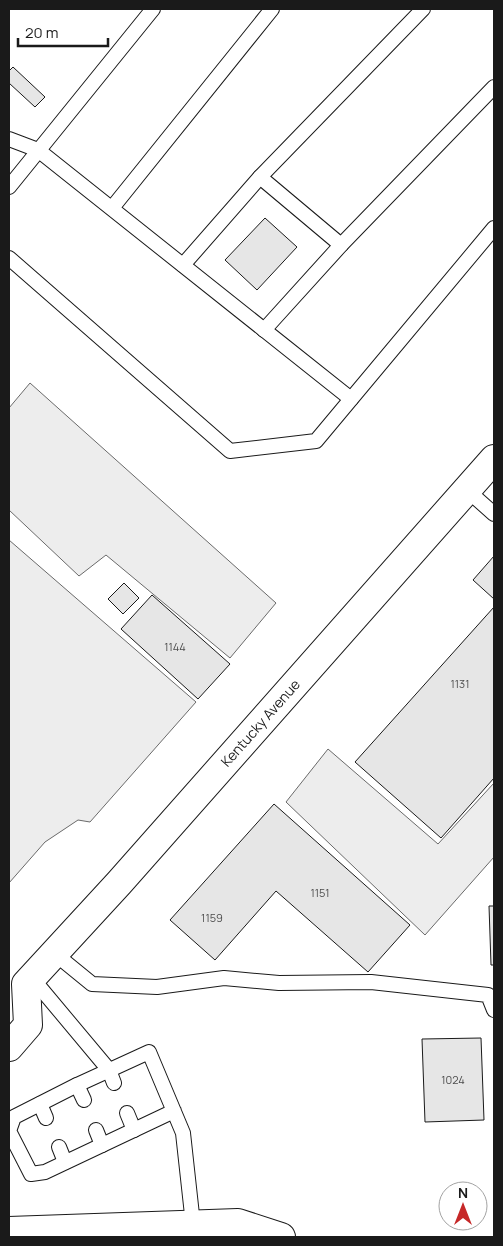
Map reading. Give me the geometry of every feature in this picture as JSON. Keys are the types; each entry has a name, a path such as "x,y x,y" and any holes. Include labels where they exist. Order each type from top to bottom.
{"main road":[{"name":"Kentucky Avenue","path":"22,982 54,953 126,876 494,459"},
{"path":"9,1047 28,1025 22,982"},
{"path":"9,1231 238,1222 281,1237"}],"lane":[{"path":"9,187 153,9"},
{"path":"112,208 272,9"},
{"path":"183,265 260,177 423,9"},
{"path":"264,330 342,245 494,87"},
{"path":"9,138 38,150 351,399"},
{"path":"260,177 342,245"},
{"path":"9,258 230,451 316,441 494,228"},
{"path":"467,490 494,514"},
{"path":"54,953 92,984 157,987 224,978 279,983 371,982 488,995 494,1010"},
{"path":"22,982 111,1077"},
{"path":"174,1111 45,1172 31,1174 9,1131 14,1117 77,1085 111,1077 149,1052 174,1111 183,1133 193,1224"},
{"path":"77,1085 84,1100"},
{"path":"40,1104 46,1118"},
{"path":"127,1113 134,1130"},
{"path":"96,1130 102,1145"},
{"path":"59,1147 66,1162"}],"shaded area":[{"path":"30,383 276,603 230,658 106,555 79,576 9,510 9,408"},
{"path":"9,540 196,702 90,822 78,820 45,842 9,883"},
{"path":"328,749 438,844 494,783 494,857 425,935 286,802"}],"building":[{"path":"13,67 45,97 35,107 9,83 9,71"},
{"path":"265,218 297,247 257,290 225,260"},
{"path":"494,556 494,599 473,580"},
{"path":"124,583 139,598 123,614 108,599"},
{"path":"152,595 230,664 198,699 121,629"},
{"path":"494,607 494,778 441,838 355,762"},
{"path":"274,804 410,925 368,972 276,891 215,960 170,920"},
{"path":"489,906 494,906 494,965 491,965"},
{"path":"481,1038 484,1120 425,1122 422,1039"}]}
